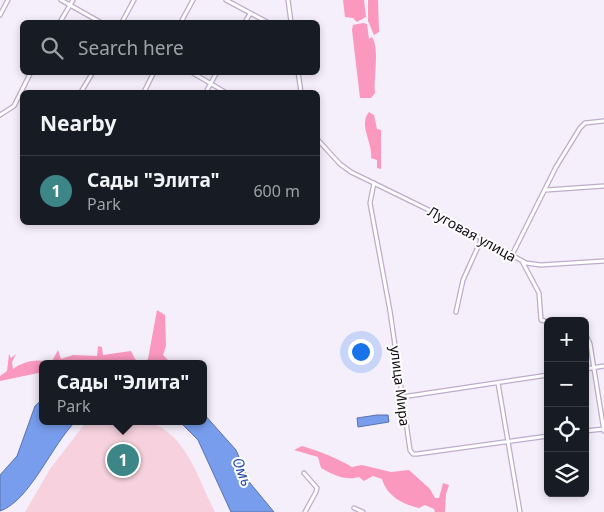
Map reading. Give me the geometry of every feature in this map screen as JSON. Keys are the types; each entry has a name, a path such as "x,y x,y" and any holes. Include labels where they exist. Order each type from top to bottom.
{"street":[{"path":"0,15 8,0"},
{"path":"61,0 96,20"},
{"path":"61,20 73,0"},
{"path":"123,20 134,0"},
{"path":"182,20 193,0"},
{"path":"226,0 263,20"},
{"path":"288,0 291,20"},
{"path":"246,20 250,14"},
{"path":"22,90 30,75"},
{"path":"82,90 91,75"},
{"path":"145,90 152,75"},
{"path":"196,75 221,90"},
{"path":"207,90 214,75"},
{"path":"298,75 301,90"},
{"path":"0,115 14,106 20,94"},
{"path":"512,255 556,167 574,137 585,123 604,121"},
{"name":"Луговая улица","path":"320,142 345,168 482,238 522,261 541,265 604,261"},
{"name":"улица Мира","path":"375,183 370,204 391,318 409,445 412,454 544,437"},
{"path":"546,190 604,186"},
{"path":"456,312 464,280 482,238"},
{"path":"522,261 538,293 541,320 544,321"},
{"path":"589,342 604,429 589,431"},
{"path":"589,368 604,366"},
{"path":"402,397 544,376"},
{"path":"498,383 520,512"},
{"path":"304,473 317,488 305,512"},
{"path":"354,508 363,512"}],"shaded area":[{"path":"343,0 364,0 366,17 357,22 353,18 345,17"},
{"path":"368,0 378,0 379,32 374,35 368,21"},
{"path":"367,24 369,39 372,37 376,49 375,93 371,98 360,98 352,30 353,25"},
{"path":"369,112 374,115 377,129 381,130 381,169 377,168 377,160 371,158 365,128 366,117"},
{"path":"157,310 165,315 166,346 163,355 168,360 147,360"},
{"path":"98,346 102,347 103,355 131,351 137,360 53,360 58,350 61,359 73,355 97,356"},
{"path":"9,354 11,358 16,354 12,362 13,369 32,361 39,361 39,373 0,381 0,376 7,371"},
{"path":"84,425 154,425 173,436 182,447 197,472 215,512 25,512 50,469"},
{"path":"302,446 328,455 352,467 362,465 391,472 409,470 430,489 435,498 439,498 443,483 449,485 446,494 445,512 435,512 434,509 425,505 419,508 401,502 391,495 382,479 373,476 364,481 359,477 344,478 330,473 321,468 318,457 294,450"}],"water":[{"path":"39,402 39,425 72,425 21,496 11,505 0,511 0,475 17,456 35,406"},
{"path":"388,415 389,422 358,427 357,418"},
{"name":"Омь","path":"207,417 236,450 250,483 274,512 231,512 198,440 183,425 207,425"}],"place":[{"name":"Сады \"Элита\"","path":"123,460"}]}
